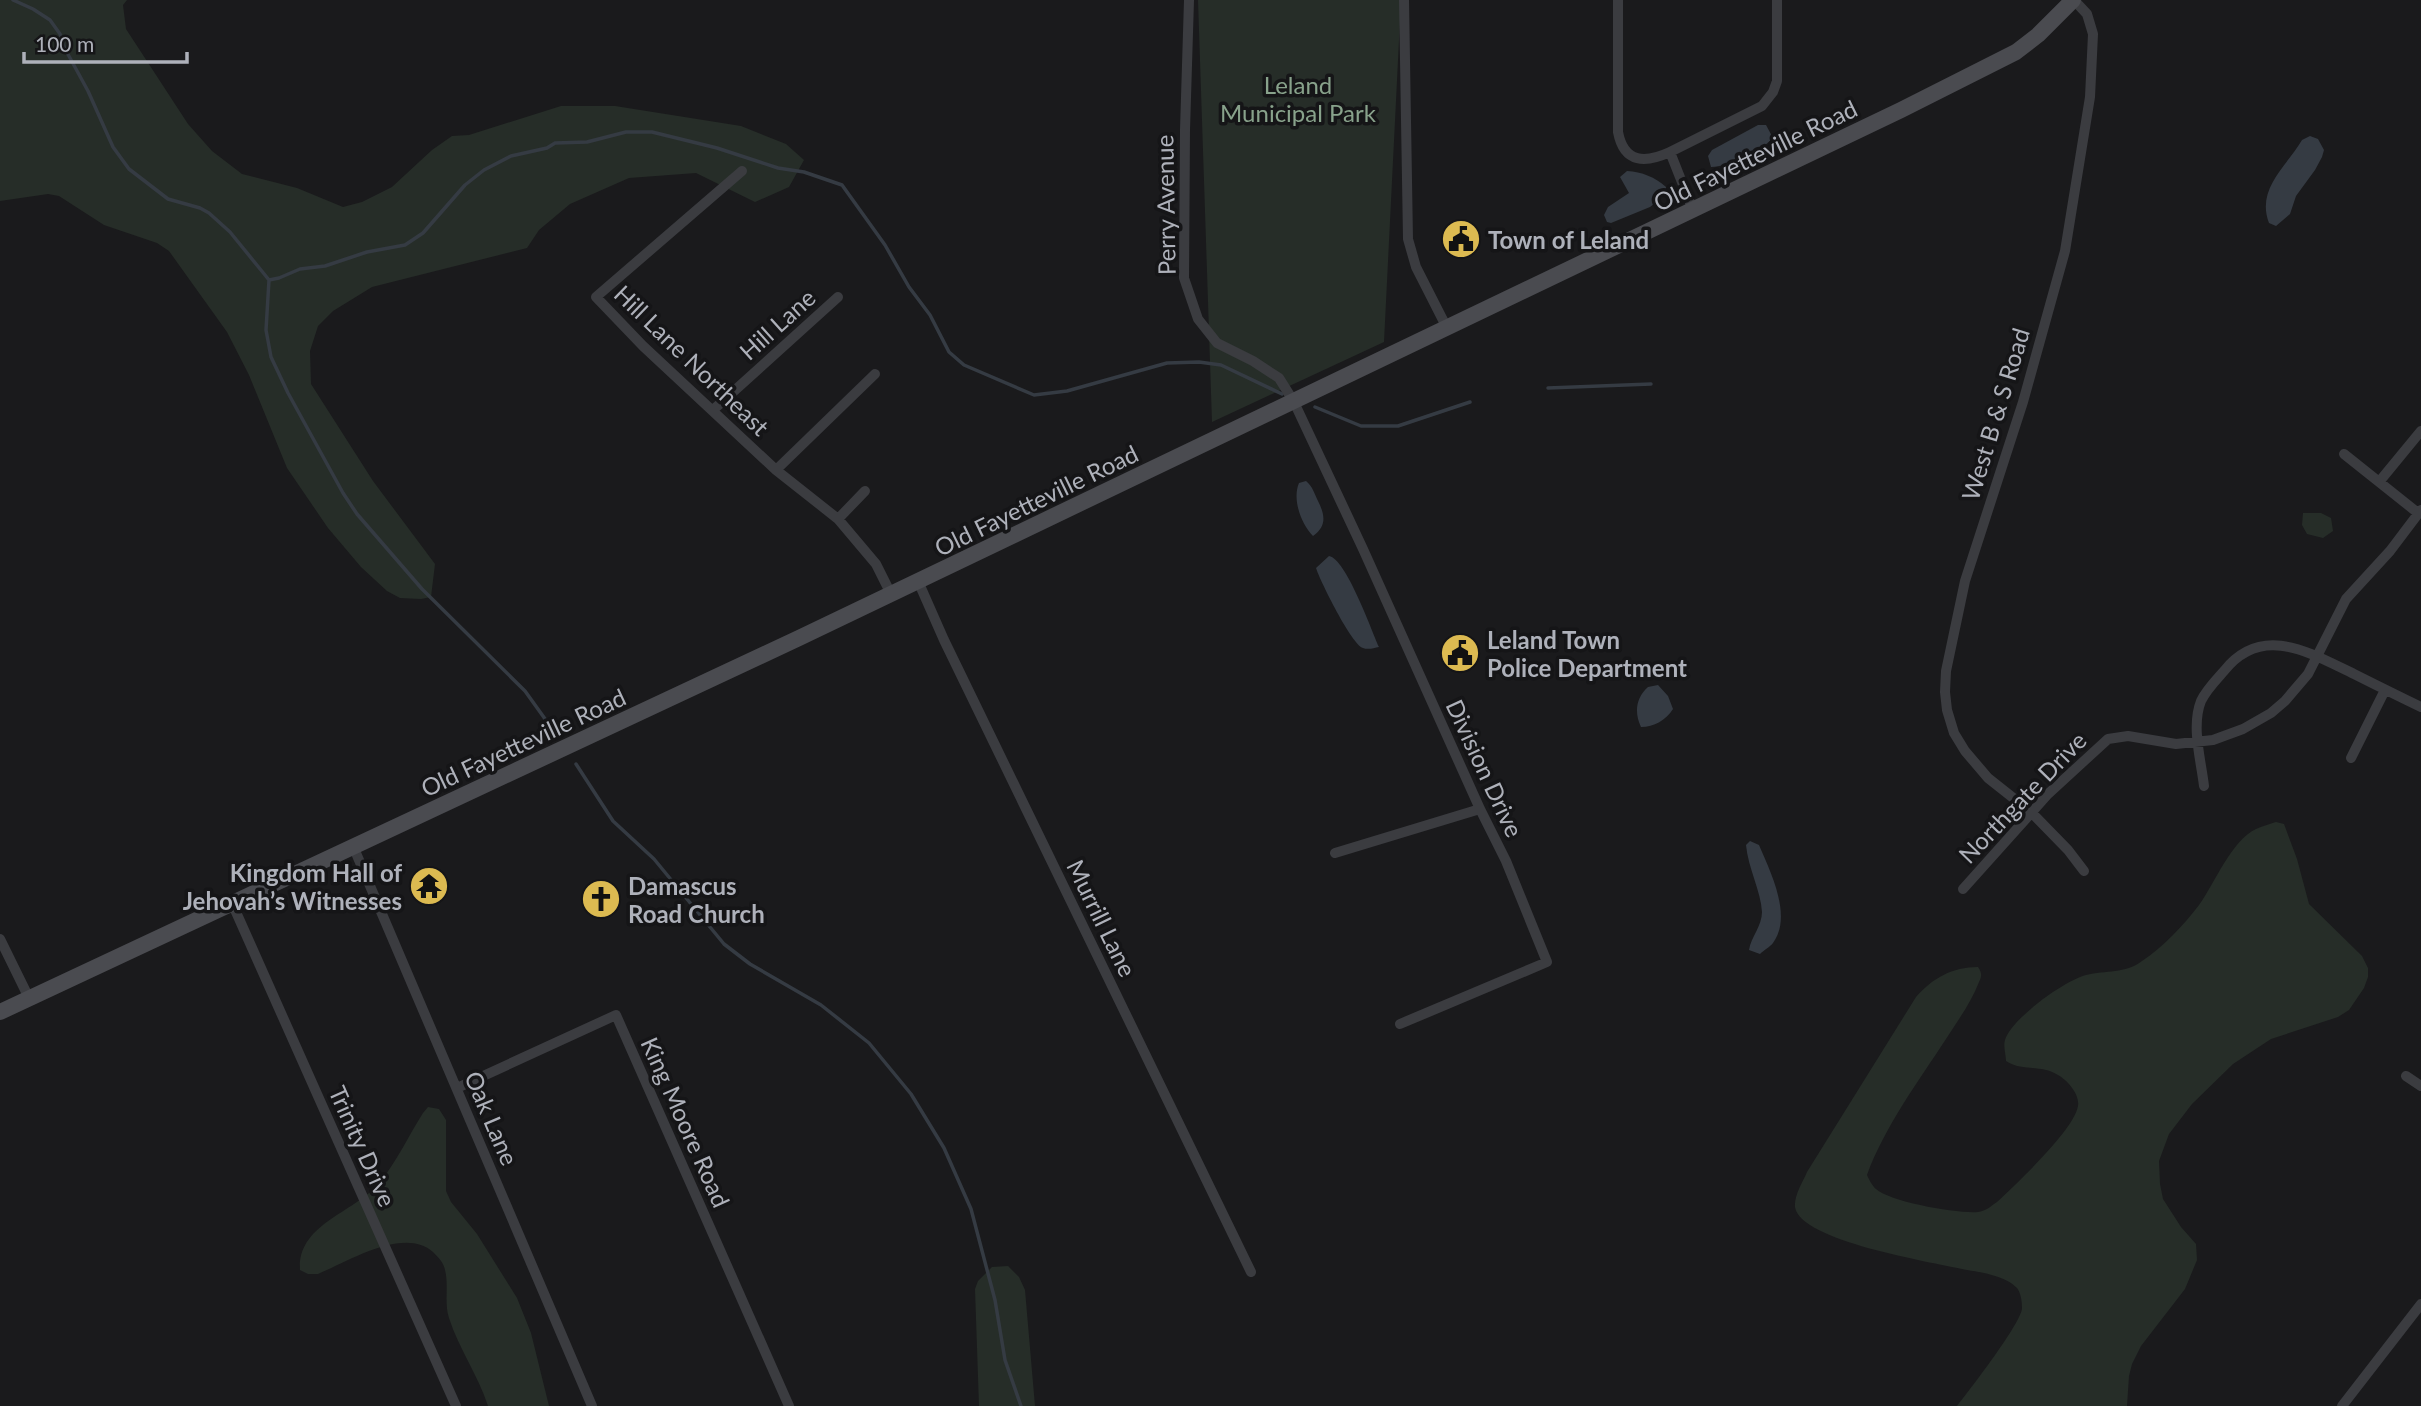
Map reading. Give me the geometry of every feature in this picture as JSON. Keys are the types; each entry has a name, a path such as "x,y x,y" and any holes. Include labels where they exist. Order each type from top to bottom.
{"street":[{"name":"Perry Avenue","path":"1189,0 1184,278 1198,319 1217,344 1253,361 1279,378 1294,402"},
{"path":"1404,0 1408,239 1416,267 1447,328"},
{"path":"1618,0 1620,143 1625,152 1639,159 1659,157 1670,152 1755,110 1768,100 1777,81 1777,0"},
{"name":"Old Fayetteville Road","path":"0,1012 891,594 1991,66 2017,52 2074,0"},
{"name":"West B & S Road","path":"2074,0 2087,14 2093,34 2090,97 2065,251 2023,402 1965,581 1946,681 1947,710 1954,733 1965,751 1989,778 2031,812 2068,850 2084,871"},
{"path":"1670,152 1693,209"},
{"name":"Hill Lane Northeast","path":"742,171 596,297 643,346 776,470 838,519"},
{"name":"Hill Lane","path":"713,410 838,297"},
{"name":"Hill Lane Northeast","path":"776,470 875,374"},
{"name":"Division Drive","path":"1294,402 1506,862 1547,962 1400,1024"},
{"path":"2379,482 2420,435"},
{"path":"2344,454 2420,512"},
{"path":"865,491 838,519 876,564 891,594"},
{"name":"Northgate Drive","path":"1963,889 2031,812 2108,739 2128,736 2162,743 2199,742 2228,736 2271,713 2297,688 2318,657 2346,599 2390,551 2420,512"},
{"name":"Murrill Lane","path":"918,581 1251,1272"},
{"path":"2204,786 2197,722 2202,698 2238,656 2248,650 2269,645 2289,646 2318,657 2421,707"},
{"path":"2351,758 2385,690"},
{"path":"1335,853 1480,809"},
{"name":"Oak Lane","path":"353,846 592,1406"},
{"name":"Trinity Drive","path":"232,903 456,1406"},
{"path":"0,939 29,998"},
{"name":"King Moore Road","path":"457,1088 616,1015 789,1406"},
{"path":"2406,1076 2421,1086"},
{"path":"2342,1406 2421,1304"}],"green space":[{"path":"0,0 127,0 123,5 126,29 188,124 212,151 242,174 297,188 343,207 362,202 392,187 432,150 452,136 469,135 561,106 615,106 741,126 786,144 804,160 789,187 755,202 696,173 629,178 570,204 539,230 527,248 372,287 333,311 318,326 310,351 311,384 373,481 435,564 431,597 400,598 387,591 361,567 328,528 287,468 249,375 227,332 169,251 157,243 104,225 59,196 48,194 0,201"},
{"name":"Leland Municipal Park","path":"1198,0 1401,0 1384,342 1212,422"},
{"path":"2303,513 2321,513 2331,518 2333,531 2323,538 2307,534 2302,525"},
{"path":"2276,822 2284,824 2309,904 2362,956 2368,968 2364,988 2349,1010 2338,1017 2271,1039 2233,1064 2192,1104 2169,1134 2159,1161 2163,1199 2196,1244 2197,1260 2185,1289 2141,1346 2132,1364 2127,1406 1957,1406 1994,1357 2020,1316 2022,1306 2018,1290 2006,1280 1991,1275 1869,1248 1819,1230 1802,1219 1795,1207 1797,1193 1807,1172 1916,997 1929,984 1944,975 1960,969 1978,967 1981,976 1972,997 1913,1088 1874,1157 1867,1175 1875,1188 1884,1194 1925,1206 1978,1212 1997,1202 2056,1142 2078,1106 2072,1088 2058,1075 2006,1061 2004,1042 2010,1031 2040,1001 2076,979 2129,968 2150,955 2193,913 2239,843 2256,829"},
{"path":"428,1107 439,1109 446,1120 446,1191 517,1298 531,1333 549,1406 488,1406 449,1318 443,1265 433,1252 421,1245 392,1244 376,1248 318,1274 308,1274 300,1270 302,1254 308,1241 318,1229 380,1182"},
{"path":"1008,1266 1019,1277 1025,1290 1035,1406 979,1406 975,1289 978,1281 992,1267"}],"shaded area":[{"path":"1758,125 1766,125 1773,138 1745,158 1711,167 1708,156 1712,150"},
{"path":"2310,136 2318,139 2324,150 2322,157 2296,196 2290,214 2276,226 2269,223 2266,199 2275,179 2302,140"},
{"path":"1627,171 1657,180 1666,187 1665,195 1650,207 1611,223 1607,222 1604,215 1608,207 1629,193 1620,177"},
{"path":"1306,481 1313,490 1323,516 1321,528 1313,536 1301,518 1297,504 1299,483"},
{"path":"1329,556 1336,560 1350,581 1379,647 1365,649 1358,644 1337,612 1316,568"},
{"path":"1658,685 1668,696 1673,709 1659,722 1641,727 1637,716 1639,701 1648,687"},
{"path":"1750,841 1759,845 1774,880 1780,907 1779,932 1773,943 1760,954 1749,950 1762,912 1747,854 1746,845"}],"waterway":[{"path":"13,0 50,20 60,34 113,147 129,169 168,199 209,213 230,232 269,280 266,330 271,357 343,493 357,514 422,589 525,691 558,737"},
{"path":"269,280 300,269 325,266 367,252 405,245 423,233 465,185 484,170 511,156 547,148 555,143 587,142 626,132 652,132 717,148 778,168 804,172 842,185 930,315 949,352 964,365 1034,395 1067,391 1167,363 1199,362 1221,365 1282,394"},
{"path":"1548,388 1651,384"},
{"path":"1315,407 1361,426 1398,426 1470,402"},
{"path":"576,764 613,821 654,859 724,944 750,964 821,1005 869,1043 911,1094 944,1148 971,1209 995,1300 1005,1360 1021,1406"}],"place":[{"name":"Town of Leland","path":"1461,239"},
{"name":"Leland Town Police Department","path":"1460,653"},
{"name":"Kingdom Hall of Jehovah’s Witnesses","path":"429,886"},
{"name":"Damascus Road Church","path":"601,899"}]}
